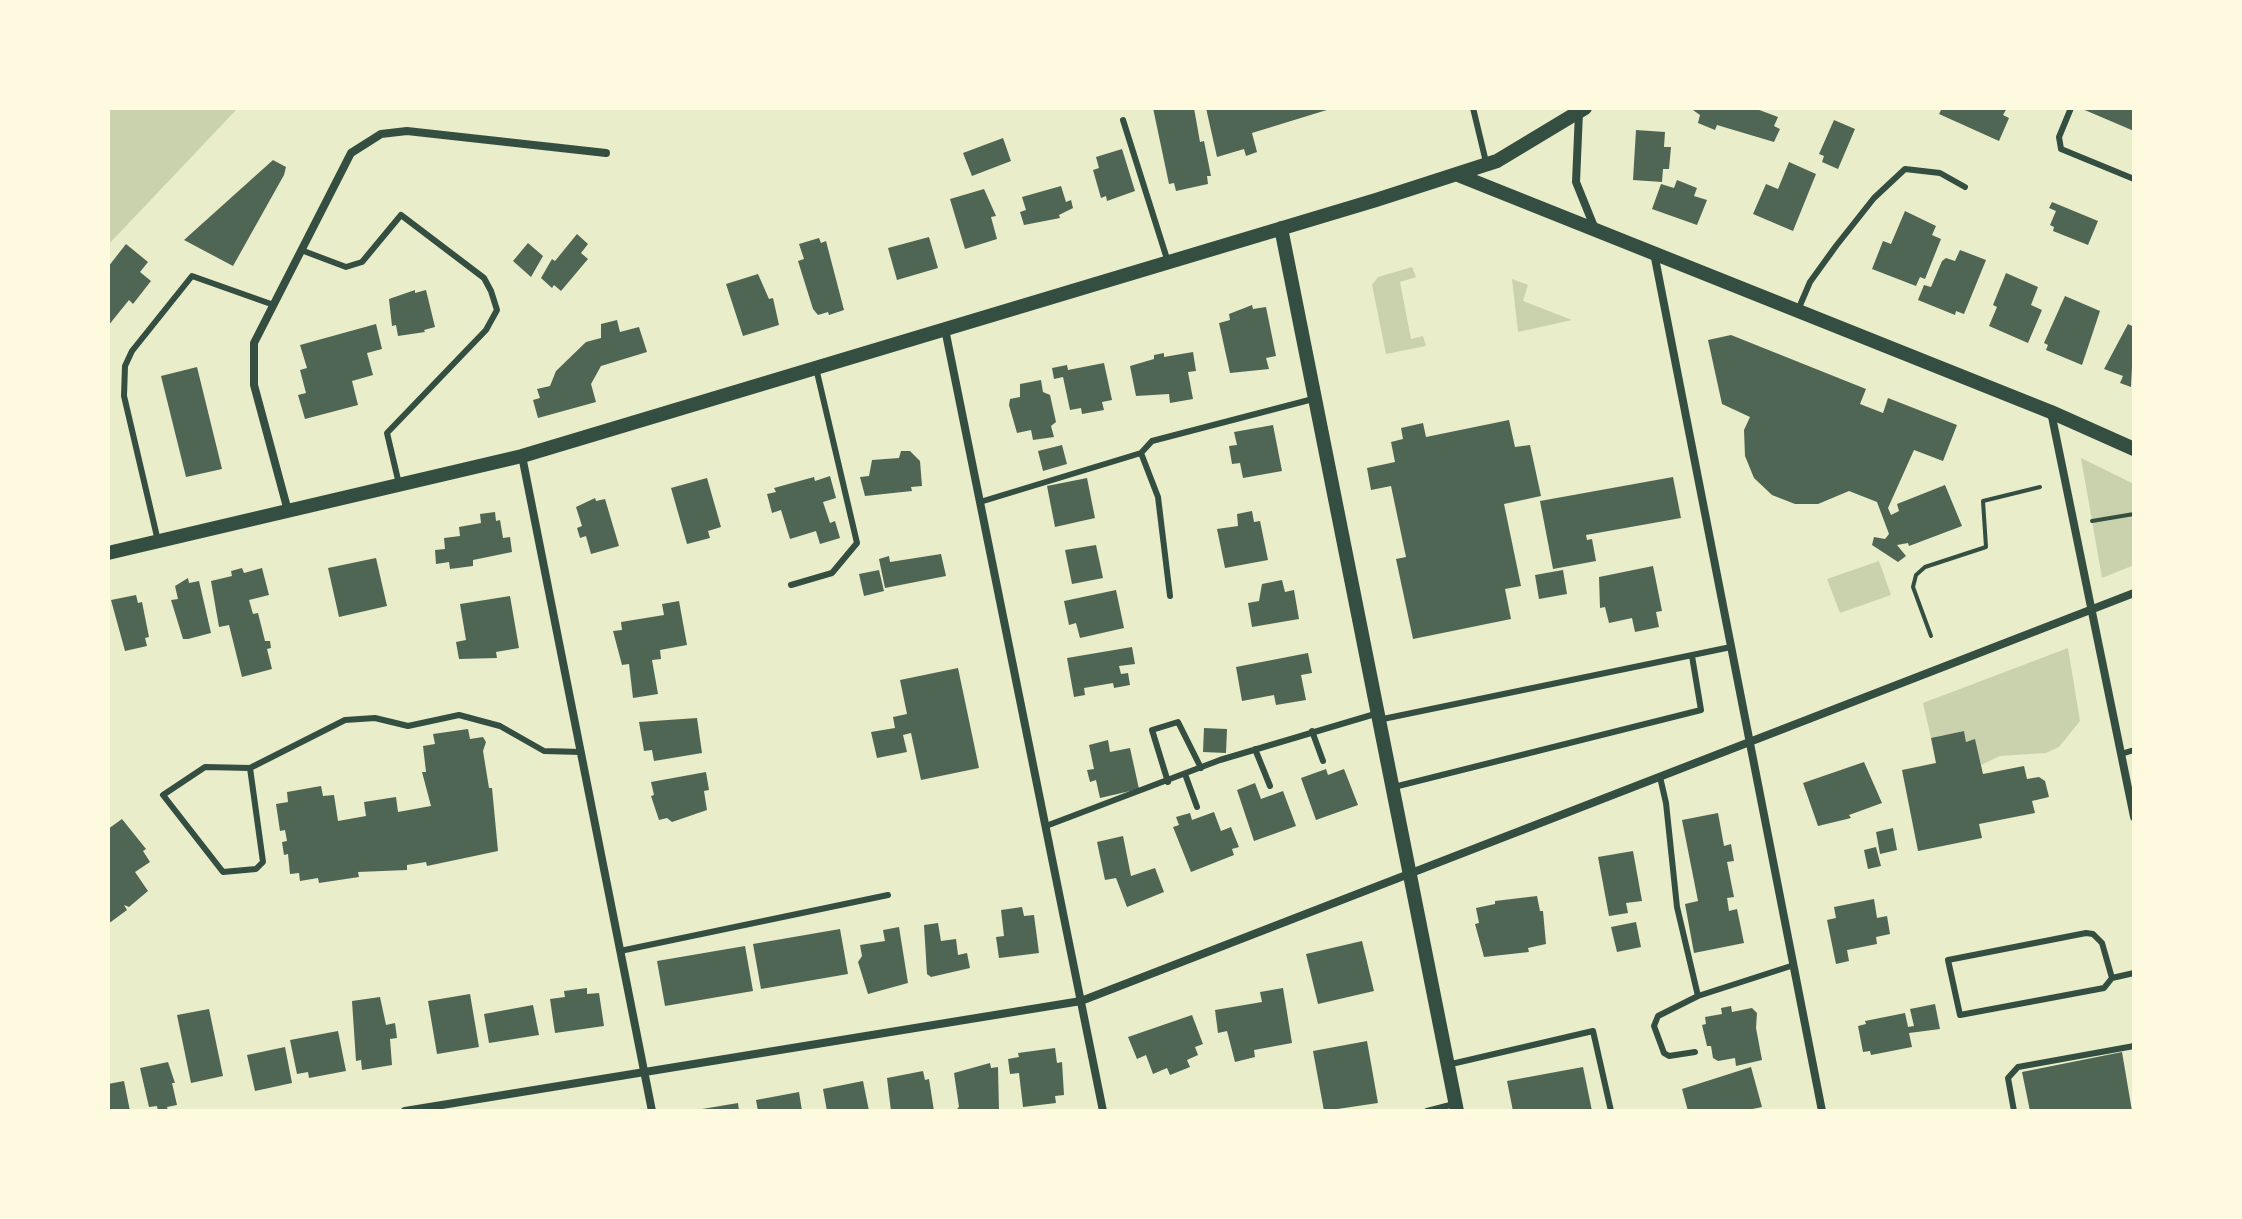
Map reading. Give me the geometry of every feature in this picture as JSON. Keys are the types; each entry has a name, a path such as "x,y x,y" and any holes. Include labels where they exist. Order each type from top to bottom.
{"street":[{"path":"108,553 522,456 816,368 1458,175 1525,147 1582,110"},
{"path":"1582,110 1576,182 1595,229"},
{"path":"288,511 252,372 254,343 271,304 351,153 381,134 407,131 606,153"},
{"path":"1458,175 2051,412 2134,449"},
{"path":"1281,228 1456,1108"},
{"path":"1654,253 1822,1111"},
{"path":"945,329 1103,1111"},
{"path":"2051,412 2134,817"},
{"path":"522,456 652,1111"},
{"path":"405,1111 1081,1001 2134,593"}],"lane":[{"path":"1473,108 1487,165"},
{"path":"2071,108 2059,137 2061,149 2134,179"},
{"path":"1123,120 1168,262"},
{"path":"1798,310 1810,282 1836,246 1874,198 1905,169 1940,173 1965,187"},
{"path":"300,250 346,267 362,262 401,215 484,278 491,291 497,310 486,330 387,433 399,484"},
{"path":"158,542 124,396 125,366 132,351 192,276 271,304"},
{"path":"791,585 832,573 857,543 816,368"},
{"path":"980,502 1141,453 1152,441 1317,399"},
{"path":"1141,453 1158,497 1170,596"},
{"path":"1046,826 1201,768 1312,731 1731,647"},
{"path":"1391,788 1701,710 1692,656"},
{"path":"250,768 263,862 256,869 223,872 163,795 205,767 250,768 345,720 375,718 408,726 459,715 500,726 544,751 581,752"},
{"path":"1168,782 1152,730 1178,722 1201,768"},
{"path":"1312,731 1323,761"},
{"path":"1255,749 1270,786"},
{"path":"2121,754 2134,750"},
{"path":"1185,774 1197,807"},
{"path":"1660,777 1677,907 1698,996"},
{"path":"620,951 888,895"},
{"path":"2112,978 2102,943 2093,934 1948,960 1960,1015 2104,988 2112,978 2134,973"},
{"path":"1695,1052 1669,1056 1664,1053 1654,1026 1658,1016 1698,996 1794,965"},
{"path":"1447,1065 1593,1031 1611,1111"},
{"path":"2014,1111 2008,1078 2018,1067 2134,1046"},
{"path":"1427,1111 1456,1108"}],"path":[{"path":"1931,636 1913,587 1916,575 1925,567 1986,547 1983,501 2040,487"},
{"path":"2092,521 2134,514"}],"green space":[{"path":"108,108 238,108 108,245"},
{"path":"1412,267 1416,277 1400,282 1411,339 1423,336 1426,346 1386,354 1372,285 1378,277"},
{"path":"1512,279 1528,285 1523,301 1572,320 1518,332"},
{"path":"2081,458 2134,484 2134,565 2102,578"},
{"path":"1879,561 1891,595 1840,613 1827,579"},
{"path":"2068,648 2080,721 2059,747 2046,753 2000,756 1981,765 1975,740 1966,742 1964,731 1931,738 1923,703"}],"building":[{"path":"1153,108 1194,108 1200,142 1204,141 1211,176 1207,176 1208,184 1176,191 1174,183 1169,184"},
{"path":"1206,108 1330,109 1252,133 1257,152 1246,156 1244,149 1217,157"},
{"path":"1690,108 1754,108 1778,117 1774,126 1780,129 1774,142 1717,125 1715,130 1698,123 1700,115"},
{"path":"1942,108 2007,108 2003,115 2009,118 1999,141 1939,114"},
{"path":"2080,108 2134,108 2134,131"},
{"path":"1834,120 1855,129 1838,169 1822,162 1824,156 1819,154"},
{"path":"1636,130 1665,132 1664,147 1671,147 1669,169 1663,169 1662,182 1633,180"},
{"path":"1003,138 1011,161 972,176 963,153"},
{"path":"1122,149 1135,191 1107,201 1106,196 1101,198 1093,170 1099,168 1096,157"},
{"path":"273,160 286,167 284,175 233,266 184,240"},
{"path":"1789,162 1816,174 1793,231 1753,214 1766,184 1778,189"},
{"path":"1677,180 1697,188 1694,196 1707,200 1697,225 1652,209 1661,184 1674,188"},
{"path":"1061,186 1066,202 1071,200 1073,208 1059,215 1060,218 1024,225 1020,212 1026,210 1022,197"},
{"path":"984,189 996,216 991,217 997,239 965,249 950,199"},
{"path":"2052,202 2098,221 2088,245 2053,231 2054,227 2050,225 2056,211 2049,208"},
{"path":"1905,211 1936,226 1932,235 1941,239 1925,279 1920,277 1916,286 1872,269 1883,241 1891,244"},
{"path":"577,234 588,244 581,253 588,259 561,291 554,285 552,288 541,278 552,259 555,261"},
{"path":"929,237 938,268 897,280 888,248"},
{"path":"819,238 821,243 826,241 844,310 829,315 828,312 818,315 813,309 798,261 804,259 799,244"},
{"path":"528,243 543,256 531,277 513,261"},
{"path":"126,244 148,262 140,272 151,281 133,304 129,300 108,326 108,267"},
{"path":"1960,250 1986,260 1964,314 1956,311 1955,315 1918,300 1924,285 1931,287 1942,261 1946,258 1955,261"},
{"path":"2006,273 2038,287 2031,305 2042,310 2028,343 1989,326 1997,307 1993,305"},
{"path":"758,274 769,299 773,298 779,325 743,336 726,284"},
{"path":"415,290 415,293 426,290 435,327 425,332 398,336 396,325 392,326 389,299"},
{"path":"2065,296 2100,311 2082,365 2046,350 2048,345 2044,343"},
{"path":"1252,305 1253,309 1266,307 1276,356 1266,358 1269,369 1230,373 1219,323 1230,320 1229,314"},
{"path":"617,320 620,332 639,327 647,352 601,366 591,384 596,402 538,418 533,400 540,398 537,389 550,386 556,371 586,342 601,338 601,324"},
{"path":"376,324 382,349 367,353 373,375 352,381 358,405 305,419 298,395 306,393 300,370 307,368 300,345"},
{"path":"2128,324 2134,327 2131,387 2120,383 2123,376 2104,369"},
{"path":"1731,335 1866,389 1860,404 1883,413 1888,398 1957,425 1943,461 1914,450 1888,508 1891,515 1899,511 1897,504 1945,485 1962,526 1909,546 1908,543 1897,545 1906,556 1898,562 1872,545 1874,537 1885,539 1889,534 1877,502 1849,491 1818,504 1795,504 1772,495 1754,478 1745,456 1744,430 1750,417 1722,404 1708,340"},
{"path":"1193,352 1196,371 1188,372 1193,399 1170,403 1169,394 1136,396 1130,366 1154,359 1154,355 1164,353 1164,357"},
{"path":"1104,363 1112,400 1102,402 1104,410 1082,414 1081,408 1070,410 1063,377 1054,379 1052,368 1067,365 1068,370"},
{"path":"197,367 222,469 186,477 161,376"},
{"path":"1041,380 1043,392 1050,395 1056,422 1051,426 1054,437 1033,440 1031,430 1017,433 1009,405 1010,399 1020,397 1020,384"},
{"path":"1509,420 1515,447 1530,445 1541,496 1504,504 1521,586 1505,589 1511,619 1413,639 1396,559 1406,557 1391,486 1371,490 1367,468 1395,462 1391,442 1403,439 1401,428 1423,423 1426,437"},
{"path":"1273,425 1282,471 1243,478 1240,463 1232,464 1229,446 1237,445 1234,432"},
{"path":"1062,445 1067,464 1043,471 1038,451"},
{"path":"901,451 910,451 920,461 922,486 911,487 912,491 865,496 860,477 869,476 872,460 899,458"},
{"path":"830,476 836,498 823,502 830,523 835,521 840,538 820,544 816,531 790,539 781,510 772,513 767,494 776,492 774,488"},
{"path":"1673,477 1681,518 1586,535 1587,540 1592,539 1596,561 1553,569 1540,501"},
{"path":"707,478 721,527 708,531 710,538 687,544 671,488"},
{"path":"1087,478 1095,518 1055,527 1047,486"},
{"path":"595,498 596,501 605,499 619,546 591,554 586,536 580,538 577,528 582,526 576,507"},
{"path":"1252,511 1254,522 1260,521 1268,560 1225,568 1217,529 1238,526 1237,514"},
{"path":"495,512 496,521 500,520 503,538 510,537 512,552 473,560 473,566 450,569 449,562 436,564 435,550 445,549 444,538 460,536 459,527 481,523 480,514"},
{"path":"1096,545 1103,578 1072,584 1065,550"},
{"path":"941,554 946,576 885,588 879,559 889,556 890,562"},
{"path":"376,558 387,606 339,617 328,568"},
{"path":"1653,566 1662,611 1656,612 1659,627 1635,632 1632,618 1609,623 1605,607 1600,608 1599,577"},
{"path":"242,568 244,573 262,568 269,595 249,600 253,614 258,613 265,641 270,641 271,648 267,649 272,669 242,677 229,625 219,627 211,581 232,576 231,571"},
{"path":"879,570 884,591 864,596 859,574"},
{"path":"1563,570 1567,594 1539,599 1535,575"},
{"path":"188,578 189,583 199,581 211,633 183,639 171,600 178,599 175,586"},
{"path":"1282,580 1285,592 1294,590 1299,619 1252,627 1248,603 1259,601 1262,584"},
{"path":"1116,590 1124,628 1080,638 1076,623 1069,625 1064,601"},
{"path":"136,595 138,603 142,602 149,637 145,638 147,646 125,651 111,600"},
{"path":"510,596 519,648 496,652 497,658 459,659 456,642 466,640 460,604"},
{"path":"679,601 687,645 660,650 661,659 652,660 658,694 633,698 629,664 622,665 613,631 622,630 621,622 664,615 662,604"},
{"path":"1132,647 1135,664 1119,666 1121,674 1128,673 1130,685 1114,688 1113,683 1084,688 1085,695 1074,697 1067,658"},
{"path":"1308,653 1312,673 1301,675 1306,700 1276,705 1274,695 1242,701 1236,667"},
{"path":"958,668 979,768 921,780 911,733 903,735 907,752 877,758 871,732 895,728 893,717 907,714 900,680"},
{"path":"697,718 702,753 654,761 652,750 644,751 639,722"},
{"path":"1204,728 1227,729 1226,753 1203,752"},
{"path":"468,729 470,739 483,737 486,742 483,751 489,788 492,788 498,851 427,866 426,862 407,865 407,870 358,872 359,877 319,883 318,878 300,881 299,873 290,874 288,854 284,855 282,842 287,841 285,830 280,831 276,804 288,802 287,792 321,786 323,796 334,795 338,821 366,816 364,802 396,797 398,812 431,806 422,772 426,772 423,746 435,744 433,734"},
{"path":"1964,731 1966,742 1975,739 1983,774 2024,766 2027,779 2039,777 2045,781 2049,797 2032,801 2035,813 1979,824 1982,838 1918,851 1902,770 1936,763 1931,738"},
{"path":"1108,740 1110,752 1130,748 1139,789 1100,798 1096,780 1090,782 1087,770 1094,769 1089,745"},
{"path":"1864,762 1882,803 1849,815 1851,818 1818,826 1803,783"},
{"path":"1326,769 1328,775 1344,769 1358,805 1316,820 1301,778"},
{"path":"706,772 709,790 704,791 707,810 672,822 667,818 659,820 651,796 654,795 651,782"},
{"path":"1255,783 1261,799 1283,791 1296,826 1254,841 1237,790"},
{"path":"1214,812 1221,831 1231,827 1239,847 1232,849 1234,855 1191,872 1173,827 1179,825 1176,817 1190,813 1192,820"},
{"path":"1718,813 1724,846 1731,844 1734,861 1727,862 1734,897 1727,898 1729,911 1737,909 1744,943 1694,953 1685,904 1698,901 1682,820"},
{"path":"122,819 146,849 143,851 150,862 135,872 148,891 129,907 124,905 127,910 108,924 108,829"},
{"path":"1893,828 1897,850 1880,854 1876,832"},
{"path":"1123,836 1131,876 1155,868 1164,892 1127,907 1116,878 1105,880 1097,842"},
{"path":"1876,847 1881,866 1868,869 1864,850"},
{"path":"1633,851 1642,901 1626,903 1628,913 1609,916 1598,857"},
{"path":"1537,896 1540,911 1543,911 1546,944 1528,948 1529,952 1484,957 1475,924 1479,923 1476,908 1495,904 1495,901"},
{"path":"1874,899 1877,918 1887,916 1890,934 1876,937 1877,944 1847,950 1849,961 1836,964 1827,920 1836,918 1834,907"},
{"path":"1022,907 1024,916 1034,915 1039,953 999,958 996,937 1004,936 1001,910"},
{"path":"1636,922 1641,947 1617,952 1611,927"},
{"path":"938,923 941,941 956,939 958,955 967,953 970,968 931,977 927,974 924,925"},
{"path":"899,927 908,983 868,994 858,962 862,956 860,945 885,941 883,930"},
{"path":"840,929 848,974 761,989 753,944"},
{"path":"1362,941 1374,991 1318,1004 1306,954"},
{"path":"745,946 753,991 665,1006 657,961"},
{"path":"587,988 587,994 599,993 604,1026 555,1033 550,999 565,997 564,991"},
{"path":"1283,988 1292,1043 1254,1050 1255,1057 1235,1062 1227,1031 1218,1033 1215,1010 1262,1002 1260,992"},
{"path":"470,994 479,1047 437,1054 428,1001"},
{"path":"380,997 386,1025 395,1023 397,1038 390,1039 392,1065 362,1070 361,1060 356,1061 352,1001"},
{"path":"1935,1004 1940,1029 1909,1033 1912,1047 1871,1055 1870,1051 1863,1052 1858,1026 1866,1024 1865,1021 1905,1013 1908,1027 1914,1026 1910,1009"},
{"path":"533,1005 539,1035 489,1043 484,1014"},
{"path":"1731,1006 1732,1012 1752,1008 1757,1013 1756,1028 1762,1060 1736,1066 1735,1058 1718,1061 1713,1058 1702,1025 1706,1024 1705,1017 1722,1014 1721,1008"},
{"path":"209,1009 223,1076 191,1083 177,1015"},
{"path":"1192,1015 1203,1044 1195,1047 1198,1055 1187,1060 1190,1067 1170,1075 1167,1068 1153,1074 1146,1055 1137,1059 1128,1037"},
{"path":"338,1031 346,1071 309,1078 308,1072 297,1074 290,1040"},
{"path":"1367,1041 1378,1103 1324,1111 1313,1051"},
{"path":"285,1047 292,1083 255,1091 247,1055"},
{"path":"1055,1048 1057,1063 1062,1062 1064,1095 1055,1096 1056,1103 1023,1107 1019,1073 1010,1074 1008,1059 1019,1057 1018,1053"},
{"path":"2122,1052 2132,1111 2030,1111 2022,1072"},
{"path":"168,1062 175,1083 172,1083 177,1105 167,1107 168,1111 158,1111 157,1106 149,1107 140,1068"},
{"path":"990,1063 991,1068 998,1067 999,1111 955,1111 959,1107 954,1073"},
{"path":"1583,1067 1592,1111 1513,1111 1507,1081"},
{"path":"1751,1067 1762,1107 1743,1111 1688,1111 1682,1089"},
{"path":"923,1071 925,1080 929,1079 934,1111 891,1111 887,1078"},
{"path":"124,1081 130,1111 108,1111 108,1084"},
{"path":"863,1081 869,1111 827,1111 823,1089"},
{"path":"799,1092 802,1111 758,1111 756,1100"},
{"path":"738,1103 739,1111 702,1109"}]}
